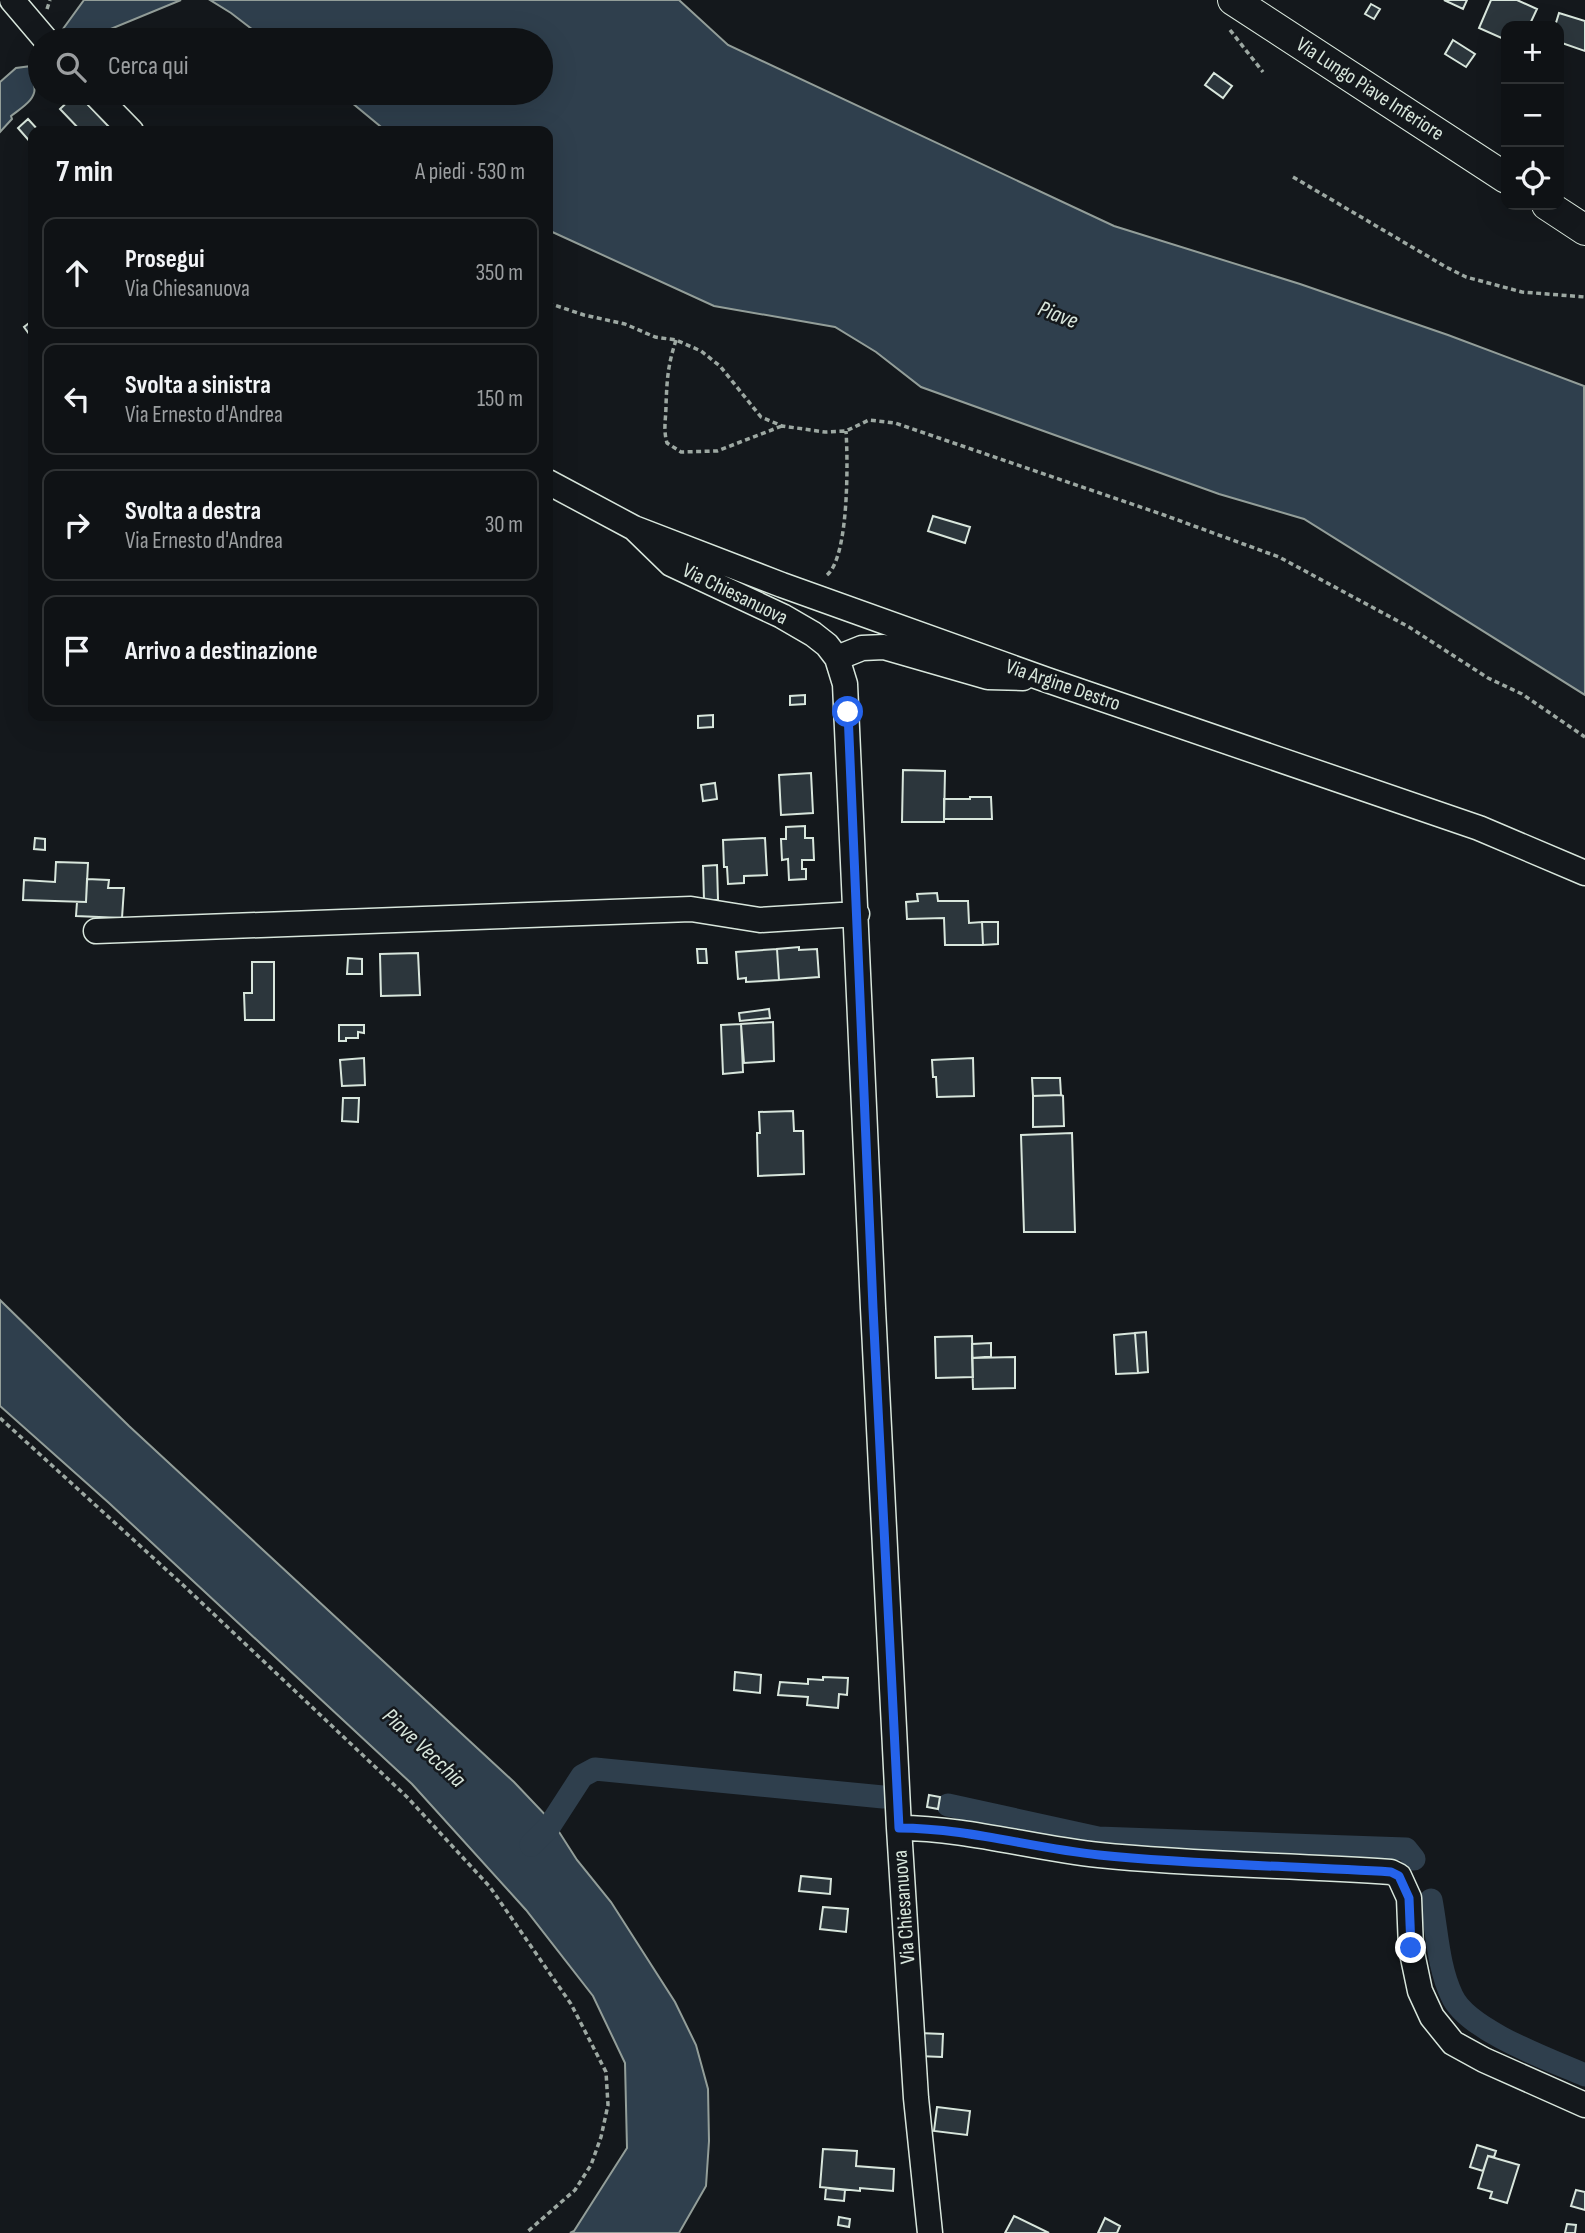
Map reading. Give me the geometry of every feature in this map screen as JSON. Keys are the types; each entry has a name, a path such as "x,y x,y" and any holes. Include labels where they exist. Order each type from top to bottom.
{"main road":[{"name":"Via Lungo Piave Inferiore","path":"1230,14 1501,175"},
{"path":"1555,210 1585,230"}],"street":[{"path":"9,1 35,28"},
{"path":"106,105 126,126"},
{"name":"Via Argine Destro","path":"553,485 634,528 794,589 1047,680 1479,828 1585,873"},
{"name":"Via Chiesanuova","path":"634,528 671,564 782,616 813,634 827,645 837,658 845,684 899,1828 916,2098 930,2233"},
{"path":"837,658 862,648 884,647 988,677 1047,680"},
{"path":"96,931 691,909 760,920 857,914"},
{"path":"899,1828 933,1829 1111,1856 1391,1872 1399,1876 1409,1898 1411,1948 1420,1991 1432,2017 1452,2043 1585,2105"}],"path":[{"path":"1230,14 1264,72"},
{"path":"1293,177 1466,277 1522,292 1585,297"},
{"path":"553,305 625,324 655,337 676,340 701,351 720,366 761,417 782,426 825,432 846,431 869,420 895,423 1279,557 1409,627 1488,678 1522,694 1585,737"},
{"path":"676,340 668,366 667,407 663,429 667,443 681,452 717,451 782,426"},
{"path":"816,575 828,576 836,564 849,468 846,431"},
{"path":"0,1418 183,1585 407,1797 490,1887 571,2004 606,2073 608,2105 592,2165 575,2190 526,2233"}],"water":[{"path":"84,0 181,0 113,28 64,28"},
{"name":"Piave","path":"210,0 679,0 728,45 1114,226 1300,284 1584,386 1585,695 1304,519 1219,494 921,387 876,352 835,327 714,306 553,232 553,126 380,126 355,105 553,105 553,28 250,28"},
{"path":"28,66 28,103 11,116 12,119 0,132 0,82 16,68"},
{"name":"Piave Vecchia","path":"0,1300 129,1426 514,1782 554,1824 577,1860 611,1902 675,2002 696,2045 708,2089 706,2186 679,2233 570,2233 574,2231 627,2148 625,2063 593,1996 526,1910 412,1784 109,1503 0,1406"}],"building":[{"path":"1444,0 1467,0 1463,9"},
{"path":"1491,0 1517,0 1537,9 1531,21 1501,21 1501,38 1479,28"},
{"path":"1371,4 1380,9 1374,19 1365,14"},
{"path":"1559,13 1585,21 1585,51 1564,44 1564,21 1557,21"},
{"path":"1453,40 1475,54 1466,67 1445,54"},
{"path":"1214,73 1232,86 1223,98 1205,85"},
{"path":"64,105 88,105 108,126 76,126 60,109"},
{"path":"28,119 34,126 28,126 28,139 18,128"},
{"path":"933,516 970,527 965,543 928,531"},
{"path":"805,695 805,704 790,705 790,696"},
{"path":"713,715 713,727 698,728 698,716"},
{"path":"903,770 945,771 944,822 902,822"},
{"path":"811,773 813,813 781,815 779,775"},
{"path":"715,783 717,799 703,801 701,785"},
{"path":"991,797 992,819 944,819 944,799"},
{"path":"805,826 805,838 813,838 814,860 802,860 806,879 789,880 788,859 782,860 781,839 786,839 786,827"},
{"path":"35,838 45,839 45,850 34,849"},
{"path":"765,838 767,875 744,876 744,883 728,884 723,840"},
{"path":"56,862 88,863 86,902 23,900 24,880 55,882"},
{"path":"717,865 718,900 704,900 703,866"},
{"path":"87,879 109,880 108,888 124,888 122,918 76,916 77,902 86,902"},
{"path":"937,893 938,901 968,901 969,923 982,922 983,945 945,945 944,918 907,919 906,902 918,901 917,894"},
{"path":"982,922 998,922 998,944 983,945"},
{"path":"799,947 799,950 817,949 819,977 779,980 777,949"},
{"path":"697,949 706,949 707,963 698,963"},
{"path":"777,949 779,980 746,982 746,978 738,979 736,952"},
{"path":"418,953 420,995 381,996 380,954"},
{"path":"348,958 362,959 362,974 347,974"},
{"path":"252,962 274,962 274,1020 245,1020 244,993 252,993"},
{"path":"769,1009 770,1018 740,1021 739,1013"},
{"path":"773,1022 774,1061 744,1063 741,1024"},
{"path":"741,1024 743,1072 723,1074 721,1025"},
{"path":"339,1025 364,1025 364,1033 358,1032 358,1038 339,1041"},
{"path":"364,1058 365,1085 342,1086 340,1060"},
{"path":"973,1058 974,1096 937,1097 932,1060"},
{"path":"1032,1078 1060,1078 1061,1095 1033,1096"},
{"path":"1061,1095 1064,1126 1033,1127 1033,1096"},
{"path":"343,1098 359,1098 358,1122 342,1121"},
{"path":"793,1111 794,1131 803,1131 804,1174 758,1176 759,1112"},
{"path":"1072,1133 1075,1232 1024,1232 1021,1135"},
{"path":"1146,1332 1148,1372 1138,1373 1135,1333"},
{"path":"1135,1333 1138,1373 1116,1374 1114,1335"},
{"path":"972,1336 973,1377 936,1378 935,1337"},
{"path":"991,1343 991,1357 972,1358 972,1344"},
{"path":"1015,1357 1015,1388 973,1389 972,1358"},
{"path":"735,1672 761,1675 760,1693 734,1690"},
{"path":"823,1677 848,1678 847,1695 839,1694 838,1708 807,1705 808,1697 778,1695 780,1682 808,1684 808,1679 823,1680"},
{"path":"929,1795 940,1797 938,1809 927,1807"},
{"path":"801,1876 831,1879 830,1894 799,1891"},
{"path":"823,1907 848,1909 846,1932 820,1929"},
{"path":"919,2033 943,2034 942,2057 918,2056"},
{"path":"937,2107 970,2111 967,2135 934,2131"},
{"path":"1477,2145 1496,2151 1494,2157 1488,2156 1483,2171 1470,2167"},
{"path":"823,2149 857,2151 856,2166 894,2169 893,2191 820,2187"},
{"path":"1488,2156 1519,2165 1507,2203 1490,2198 1492,2192 1478,2188"},
{"path":"826,2188 845,2190 844,2201 825,2199"},
{"path":"1576,2190 1585,2192 1585,2210 1571,2206"},
{"path":"1014,2216 1049,2233 1005,2233"},
{"path":"839,2217 850,2219 849,2227 838,2225"},
{"path":"1105,2218 1120,2226 1117,2233 1098,2233"},
{"path":"1567,2224 1576,2225 1575,2233 1565,2233"}],"waterway":[{"path":"531,1845 549,1827 582,1776 595,1769 883,1797"},
{"path":"948,1805 1098,1838 1406,1849 1414,1859"},
{"path":"1431,1900 1438,1949 1447,1985 1461,2009 1474,2021 1511,2043 1585,2075"}],"route":[{"path":"848,712 873,1308 899,1828 933,1829 1097,1855 1178,1862 1391,1872 1399,1876 1409,1898 1411,1948"}]}
